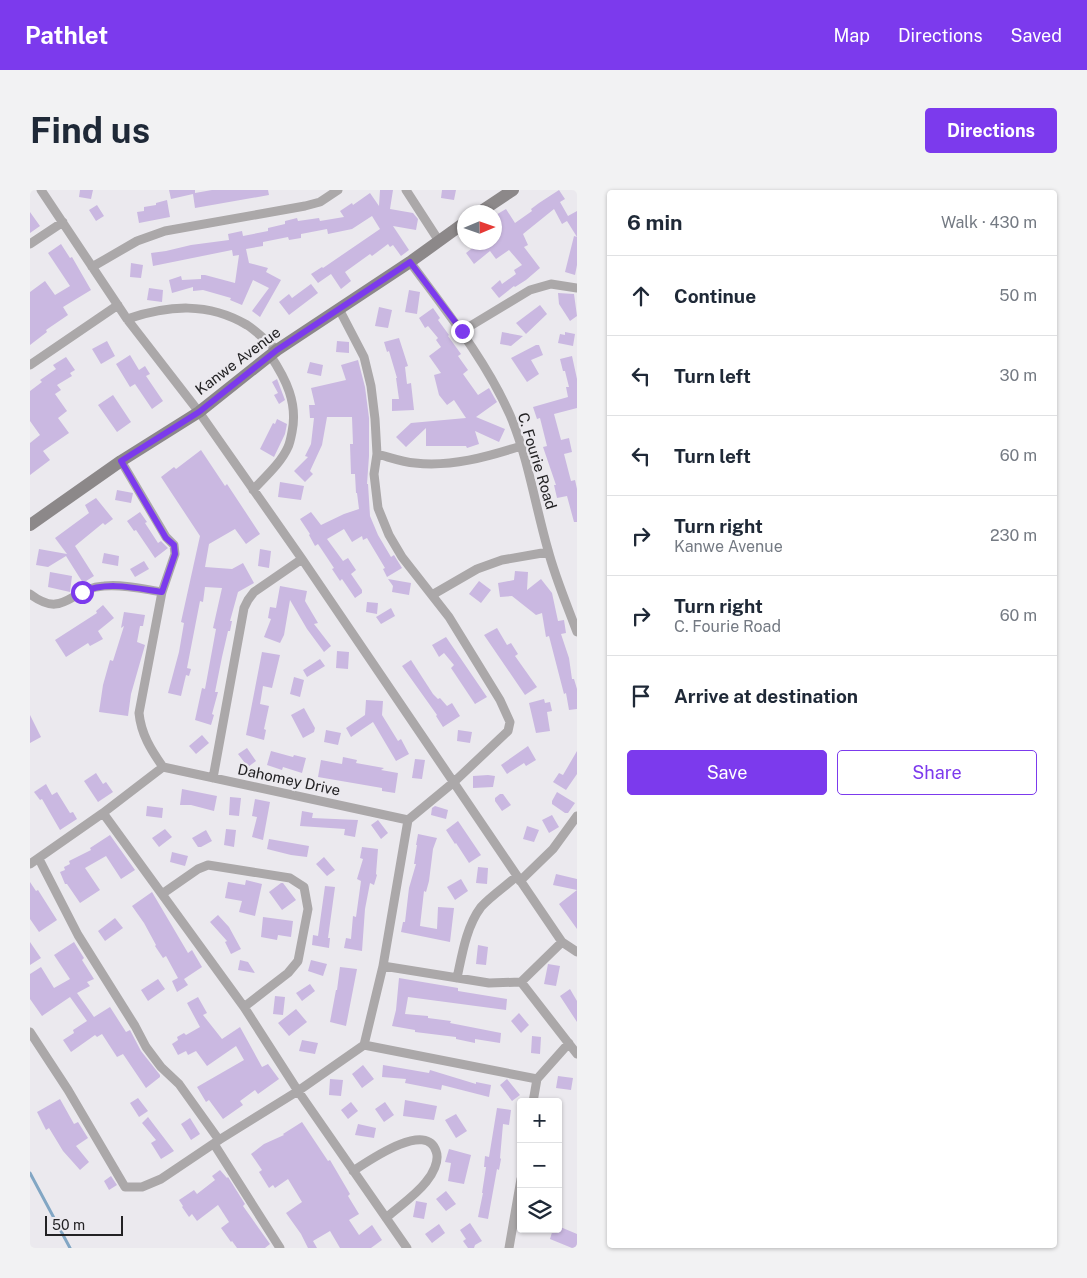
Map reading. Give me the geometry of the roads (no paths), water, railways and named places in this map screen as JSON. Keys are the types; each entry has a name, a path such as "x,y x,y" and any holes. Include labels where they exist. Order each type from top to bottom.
{"main road":[{"path":"490,205 513,190"},
{"name":"Kanwe Avenue","path":"30,525 121,461 199,412 273,353 410,262 457,228"}],"street":[{"path":"41,190 127,319 199,412 302,559 562,942 577,952"},
{"path":"92,267 137,241 164,231 305,206 320,202 338,190"},
{"path":"406,190 439,241"},
{"path":"30,244 63,222"},
{"name":"C. Fourie Road","path":"410,262 462,331 495,384 510,415 521,446 548,552 577,632"},
{"path":"462,331 530,290 551,284 577,288"},
{"path":"30,365 118,305"},
{"path":"127,319 146,312 172,308 199,308 225,315 248,326 273,353 290,390 294,409 293,426 288,447 279,461 253,490"},
{"path":"30,1032 68,1090 125,1187 142,1187 161,1179 364,1046 383,966 408,820 454,782 508,731 510,722 500,700 449,617 402,557 389,535 378,508 374,474 377,454 375,418 369,376 364,357 339,309"},
{"path":"377,454 414,463 453,463 489,456 521,446"},
{"path":"30,864 104,813 163,767 150,749 140,726 139,713 162,592 175,554 174,545 166,538 121,461"},
{"path":"432,595 477,569 502,560 548,552"},
{"path":"213,778 244,608 254,592 302,559"},
{"path":"30,594 40,602 56,605 92,587 104,586 162,592"},
{"name":"Dahomey Drive","path":"163,767 408,820"},
{"path":"104,813 244,1006 298,1091 407,1248"},
{"path":"457,978 470,927 481,907 519,879 553,849 577,816"},
{"path":"39,859 78,934 146,1047 161,1067 179,1084 280,1248"},
{"path":"162,894 198,869 208,866 290,878 304,887 308,909 298,961 288,973 244,1006"},
{"path":"383,966 489,984 520,982 562,942"},
{"path":"520,982 577,1054"},
{"path":"535,1098 537,1079 569,1043"},
{"path":"364,1046 537,1079"},
{"path":"353,1172 391,1147 404,1142 420,1140 429,1142 436,1149 438,1158 425,1183 386,1218"},
{"path":"509,1248 519,1188"}],"waterway":[{"path":"30,1173 70,1248"}]}
